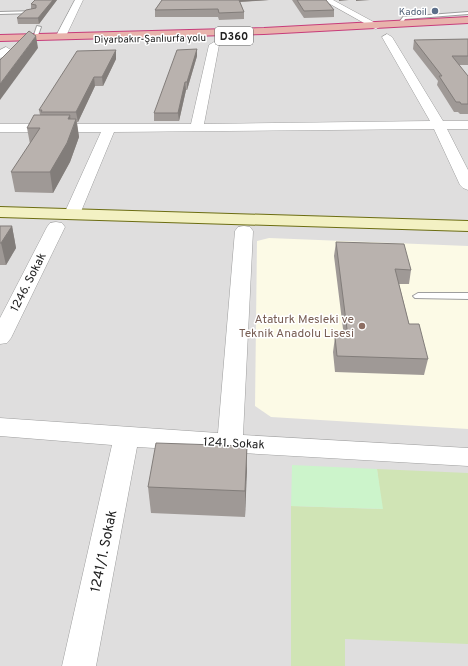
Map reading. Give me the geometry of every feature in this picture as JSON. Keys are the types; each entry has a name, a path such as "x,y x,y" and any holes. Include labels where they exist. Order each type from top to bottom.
{"highway":[{"path":"0,38 376,26 468,20"},
{"name":"Diyarbakır-Şanlıurfa yolu","path":"3,49 468,24"},
{"name":"Diyarbakır-Şanlıurfa yolu","path":"3,49 283,39 468,29"},
{"path":"374,38 403,37"}],"main road":[{"path":"0,212 468,226"},
{"path":"0,225 468,238"}],"street":[{"path":"61,36 79,0"},
{"path":"327,0 376,26"},
{"path":"387,38 438,126 468,185"},
{"path":"197,128 214,45"},
{"path":"0,128 109,129 468,125"},
{"path":"72,214 109,129"},
{"name":"1246. Sokak","path":"0,338 56,227"},
{"path":"230,442 244,231"},
{"name":"1241. Sokak","path":"0,427 126,437 468,457"},
{"name":"1241/1. Sokak","path":"79,666 126,437"}],"lane":[{"path":"0,13 35,12"},
{"path":"399,25 403,18 468,13"},
{"path":"35,37 40,27"},
{"path":"418,296 468,296"}],"shaded area":[{"path":"0,0 468,0 468,666 0,666"},
{"name":"Ataturk Mesleki ve Teknik Anadolu Lisesi","path":"269,238 468,246 468,429 271,417 255,406 257,241"}],"green space":[{"path":"292,465 377,469 383,509 291,506"},
{"path":"377,469 468,473 468,644 345,639 345,666 291,666 291,506 382,509"}],"building":[{"path":"35,0 53,0 38,18 17,18 26,10 36,8 36,5 31,4"},
{"path":"162,0 239,0 244,12 219,13 218,9 155,10"},
{"path":"297,0 326,0 334,10 304,11"},
{"path":"29,31 36,36 0,84 0,60"},
{"path":"468,39 468,56 452,56 468,76 468,104 461,104 460,102 456,102 439,76 442,76 414,40"},
{"path":"197,49 187,82 185,82 178,113 154,113 177,50"},
{"path":"116,50 102,77 94,77 76,112 41,112 42,110 39,110 77,51"},
{"path":"34,115 70,115 68,119 76,119 67,143 50,172 11,172 40,128 27,128"},
{"path":"0,226 12,226 1,243 0,243"},
{"path":"336,242 404,244 411,270 395,269 409,324 419,324 428,359 337,356 335,337 348,337"},
{"path":"156,443 247,446 245,491 148,487"}],"place":[{"name":"Kadoil","path":"435,11"},
{"name":"Ataturk Mesleki ve Teknik Anadolu Lisesi","path":"362,326"}]}
